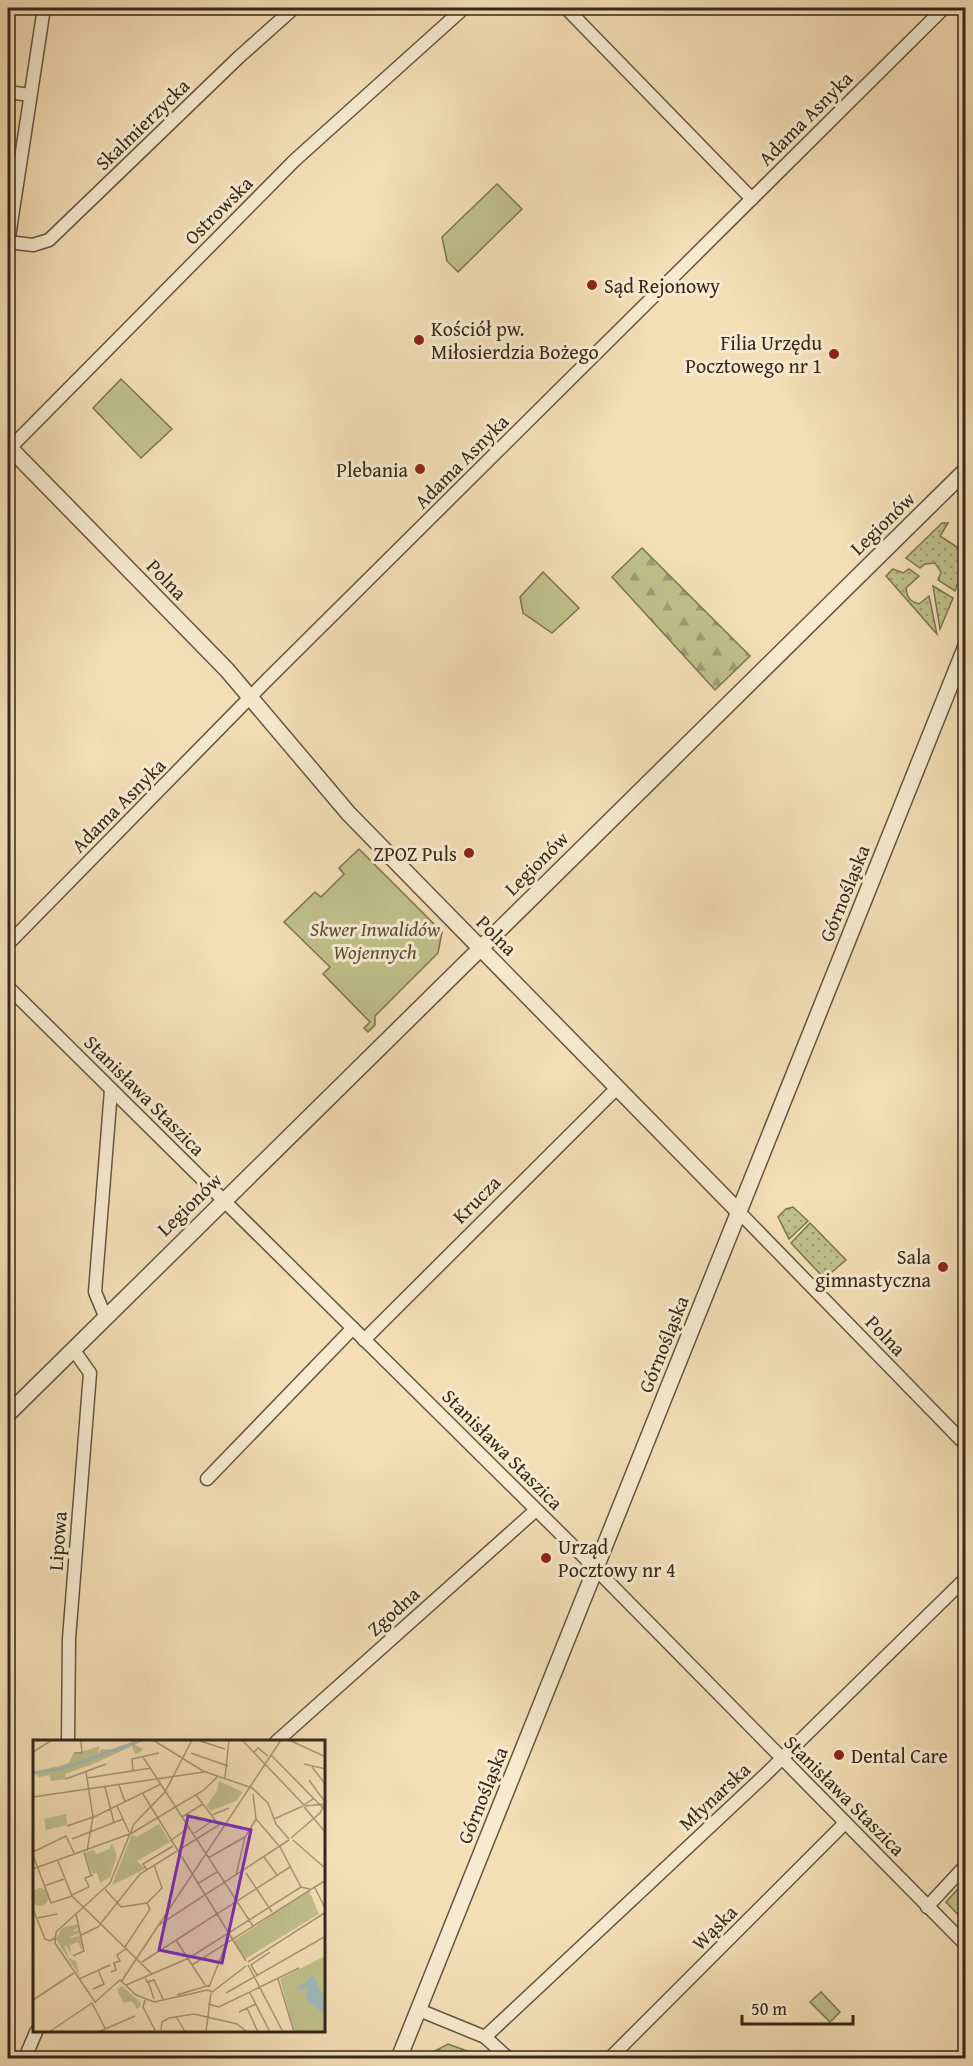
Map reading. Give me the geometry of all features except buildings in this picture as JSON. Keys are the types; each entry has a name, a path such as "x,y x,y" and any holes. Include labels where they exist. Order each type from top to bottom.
{"street":[{"path":"8,243 44,8"},
{"name":"Skalmierzycka","path":"8,243 33,245 49,240 239,57 294,8"},
{"name":"Ostrowska","path":"8,448 296,160 464,8"},
{"path":"566,8 752,199"},
{"name":"Adama Asnyka","path":"8,944 251,697 944,8"},
{"path":"8,92 30,95"},
{"name":"Polna","path":"8,448 251,697 349,814 966,1445"},
{"name":"Legionów","path":"8,1414 966,470"},
{"name":"Górnośląska","path":"399,2058 966,646"},
{"name":"Stanisława Staszica","path":"8,987 537,1510 966,1945"},
{"name":"Krucza","path":"364,1340 617,1088"},
{"path":"105,1316 95,1292 111,1090"},
{"path":"207,1479 353,1328"},
{"name":"Lipowa","path":"68,1740 69,1639 90,1373 73,1348"},
{"name":"Zgodna","path":"278,1740 537,1510"},
{"name":"Młynarska","path":"485,2037 782,1759 966,1578"},
{"name":"Wąska","path":"610,2058 845,1823"},
{"path":"927,1907 966,1864"},
{"path":"419,2010 485,2037 508,2058"},
{"path":"26,2058 35,2033"}],"green space":[{"path":"497,184 522,209 458,272 447,261 442,237"},
{"path":"121,379 172,429 141,458 93,408"},
{"path":"942,523 948,523 940,536 963,551 965,546 965,566 955,591 938,580 941,572 935,563 925,564 920,568 906,558"},
{"path":"642,548 750,656 715,690 612,577"},
{"path":"893,569 903,573 909,569 919,576 906,588 907,594 911,600 919,604 929,596 937,634 886,576"},
{"path":"543,572 579,608 552,633 523,613 520,597"},
{"path":"933,586 953,598 940,629"},
{"name":"Skwer Inwalidów Wojennych","path":"359,849 442,932 438,953 375,1016 375,1025 368,1032 364,1028 370,1022 323,974 330,967 284,922 315,892 321,897 344,874 339,868"},
{"path":"793,1207 808,1221 789,1239 778,1217 786,1209"},
{"path":"810,1223 846,1260 826,1277 822,1276 791,1243"},
{"path":"965,1881 965,1922 946,1902"},
{"path":"821,1992 840,2012 830,2022 810,2002"},
{"path":"448,2044 467,2051 463,2058 427,2058 429,2054"}],"place":[{"name":"Sąd Rejonowy","path":"592,285"},
{"name":"Kościół pw. Miłosierdzia Bożego","path":"419,340"},
{"name":"Filia Urzędu Pocztowego nr 1","path":"834,354"},
{"name":"Plebania","path":"420,469"},
{"name":"ZPOZ Puls","path":"469,853"},
{"name":"Sala gimnastyczna","path":"943,1267"},
{"name":"Urząd Pocztowy nr 4","path":"546,1558"},
{"name":"Dental Care","path":"839,1755"}]}
